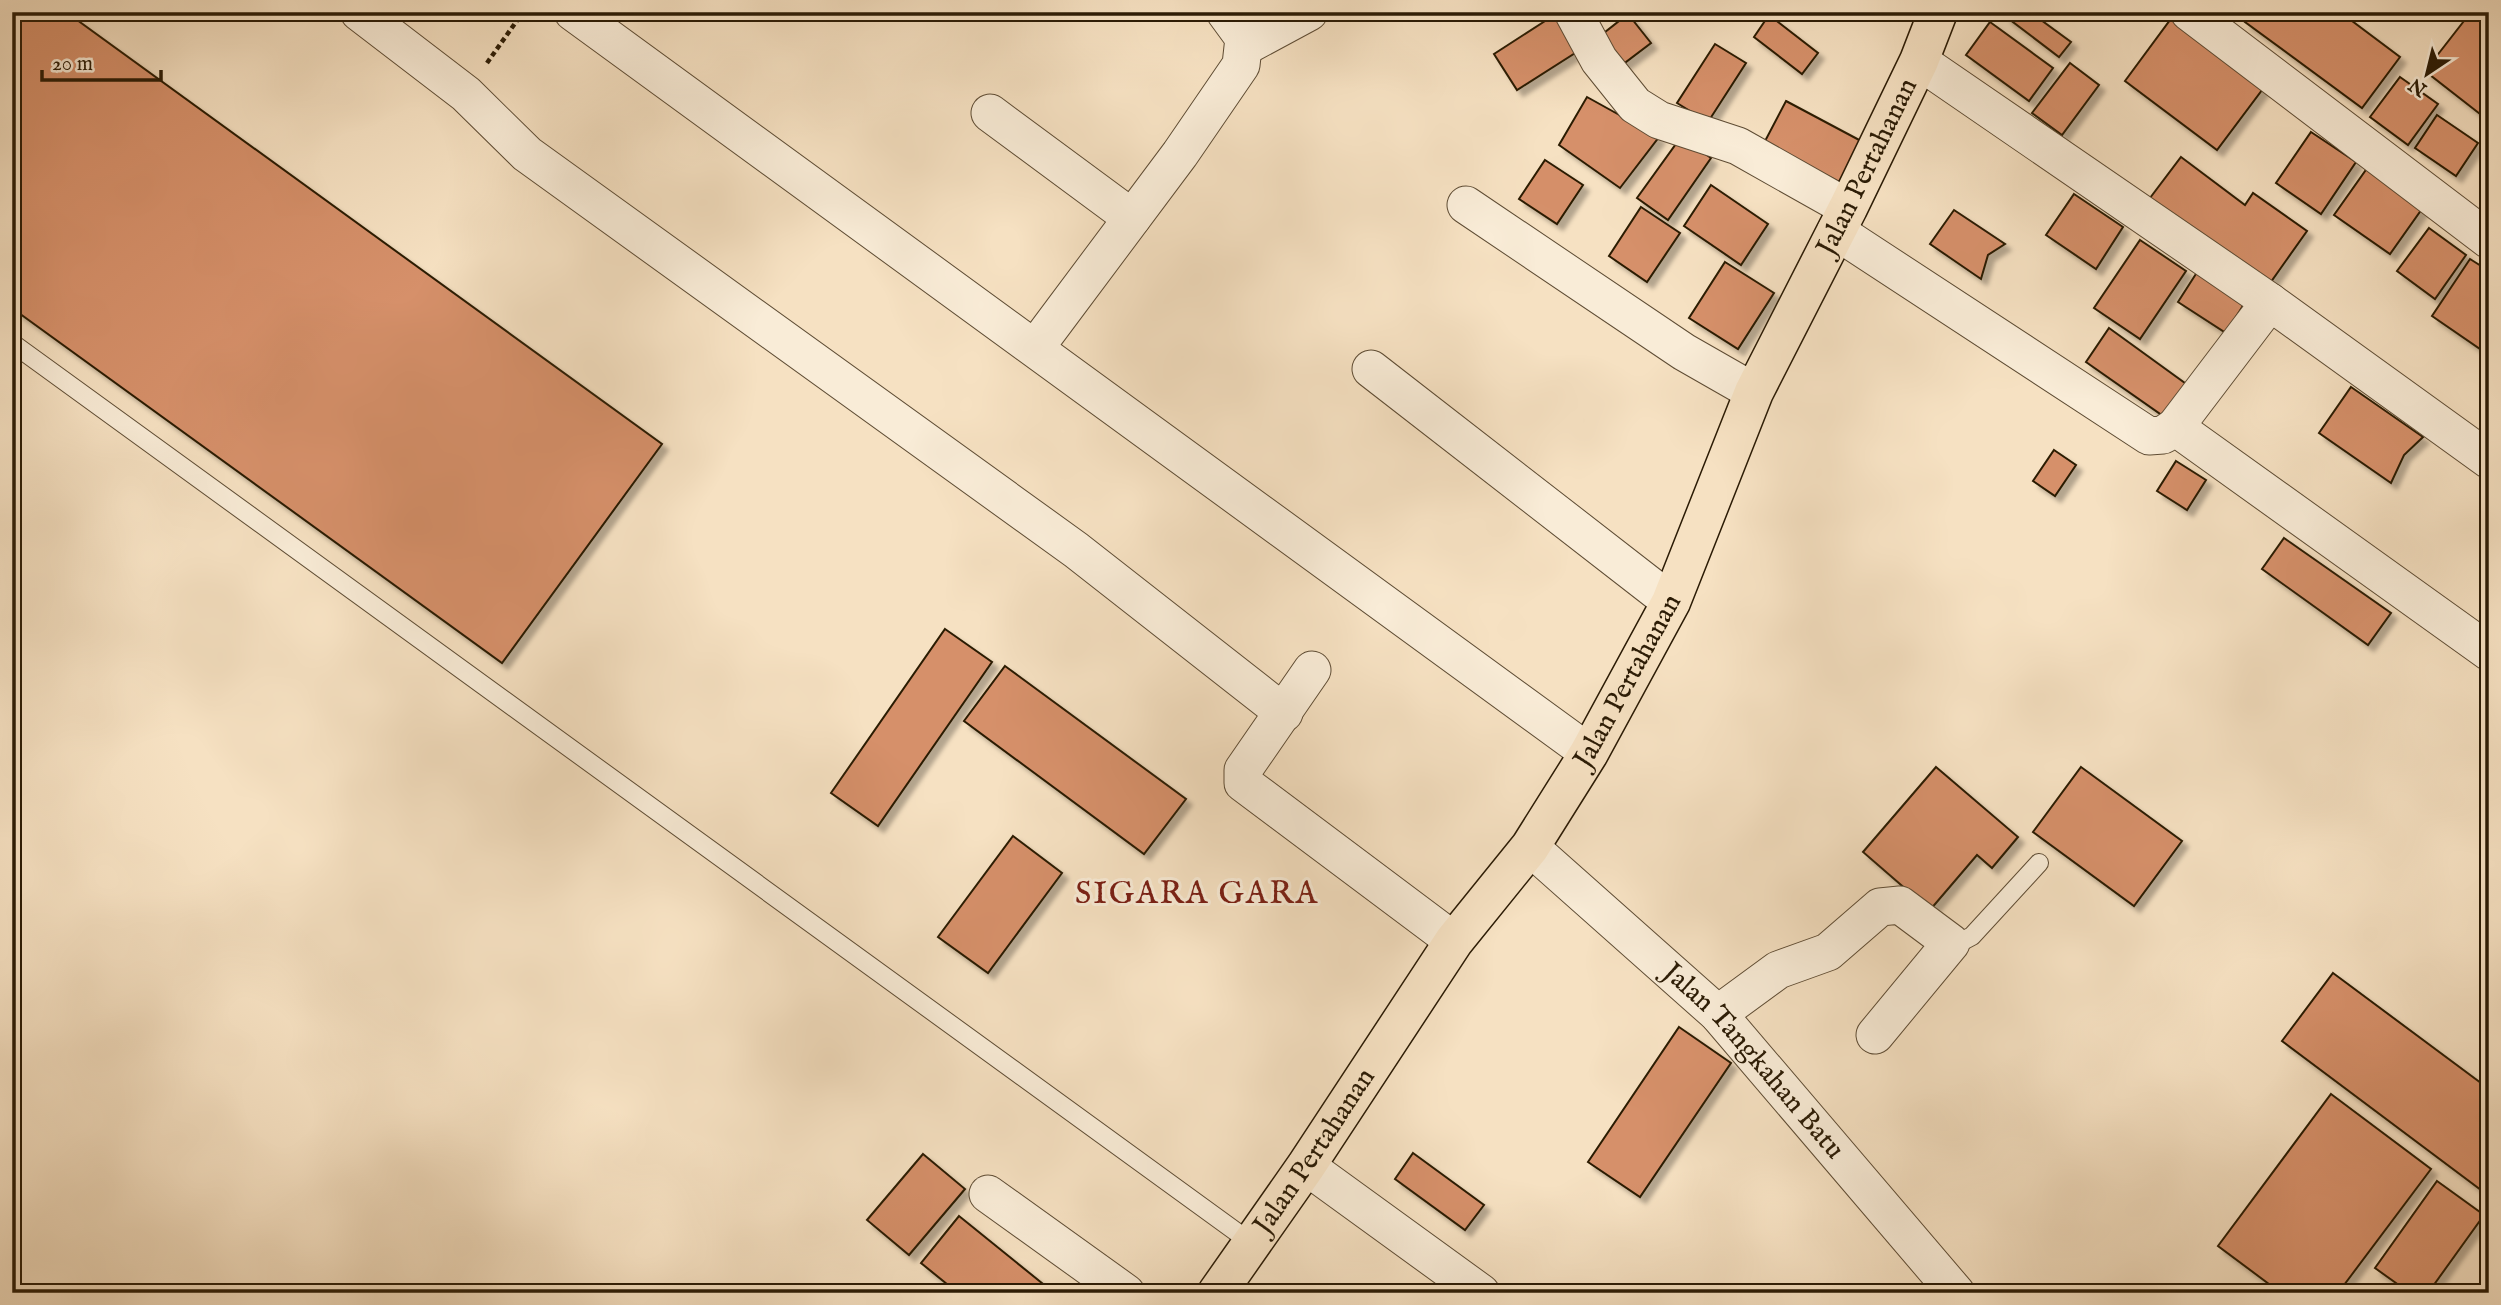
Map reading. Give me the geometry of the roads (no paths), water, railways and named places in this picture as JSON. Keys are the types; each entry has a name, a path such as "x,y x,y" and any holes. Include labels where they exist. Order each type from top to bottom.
{"main road":[{"name":"Jalan Pertahanan","path":"1217,1293 1306,1166 1454,941 1530,847 1589,753 1671,602 1754,392 1919,61 1938,12"}],"street":[{"path":"359,12 466,94 527,154 1076,550 1284,713"},
{"path":"573,12 1589,753"},
{"path":"1035,348 1241,65 1244,47 1237,26 1224,12"},
{"path":"1244,47 1309,12"},
{"path":"1573,12 1599,60 1635,105 1648,114 1738,146 2149,436 2163,435 2175,427 2270,302"},
{"path":"2189,12 2489,240"},
{"path":"1919,61 2270,302 2489,460"},
{"path":"990,113 1132,218"},
{"path":"1466,205 1684,352 1754,392"},
{"path":"1371,369 1671,602"},
{"path":"2175,427 2489,652"},
{"path":"1312,670 1243,770 1243,783 1454,941"},
{"name":"Jalan Tangkahan Batu","path":"1530,847 1718,1014 1956,1293"},
{"path":"1718,1014 1778,970 1828,952 1867,916 1886,906 1908,908 1951,943 1875,1035"},
{"path":"1306,1166 1481,1293"},
{"path":"989,1194 1126,1293"}],"lane":[{"path":"12,343 1253,1244"},
{"path":"1951,943 1957,944 1972,936 2039,863"}],"district":[{"name":"SIGARA GARA","path":"1197,894"}]}
